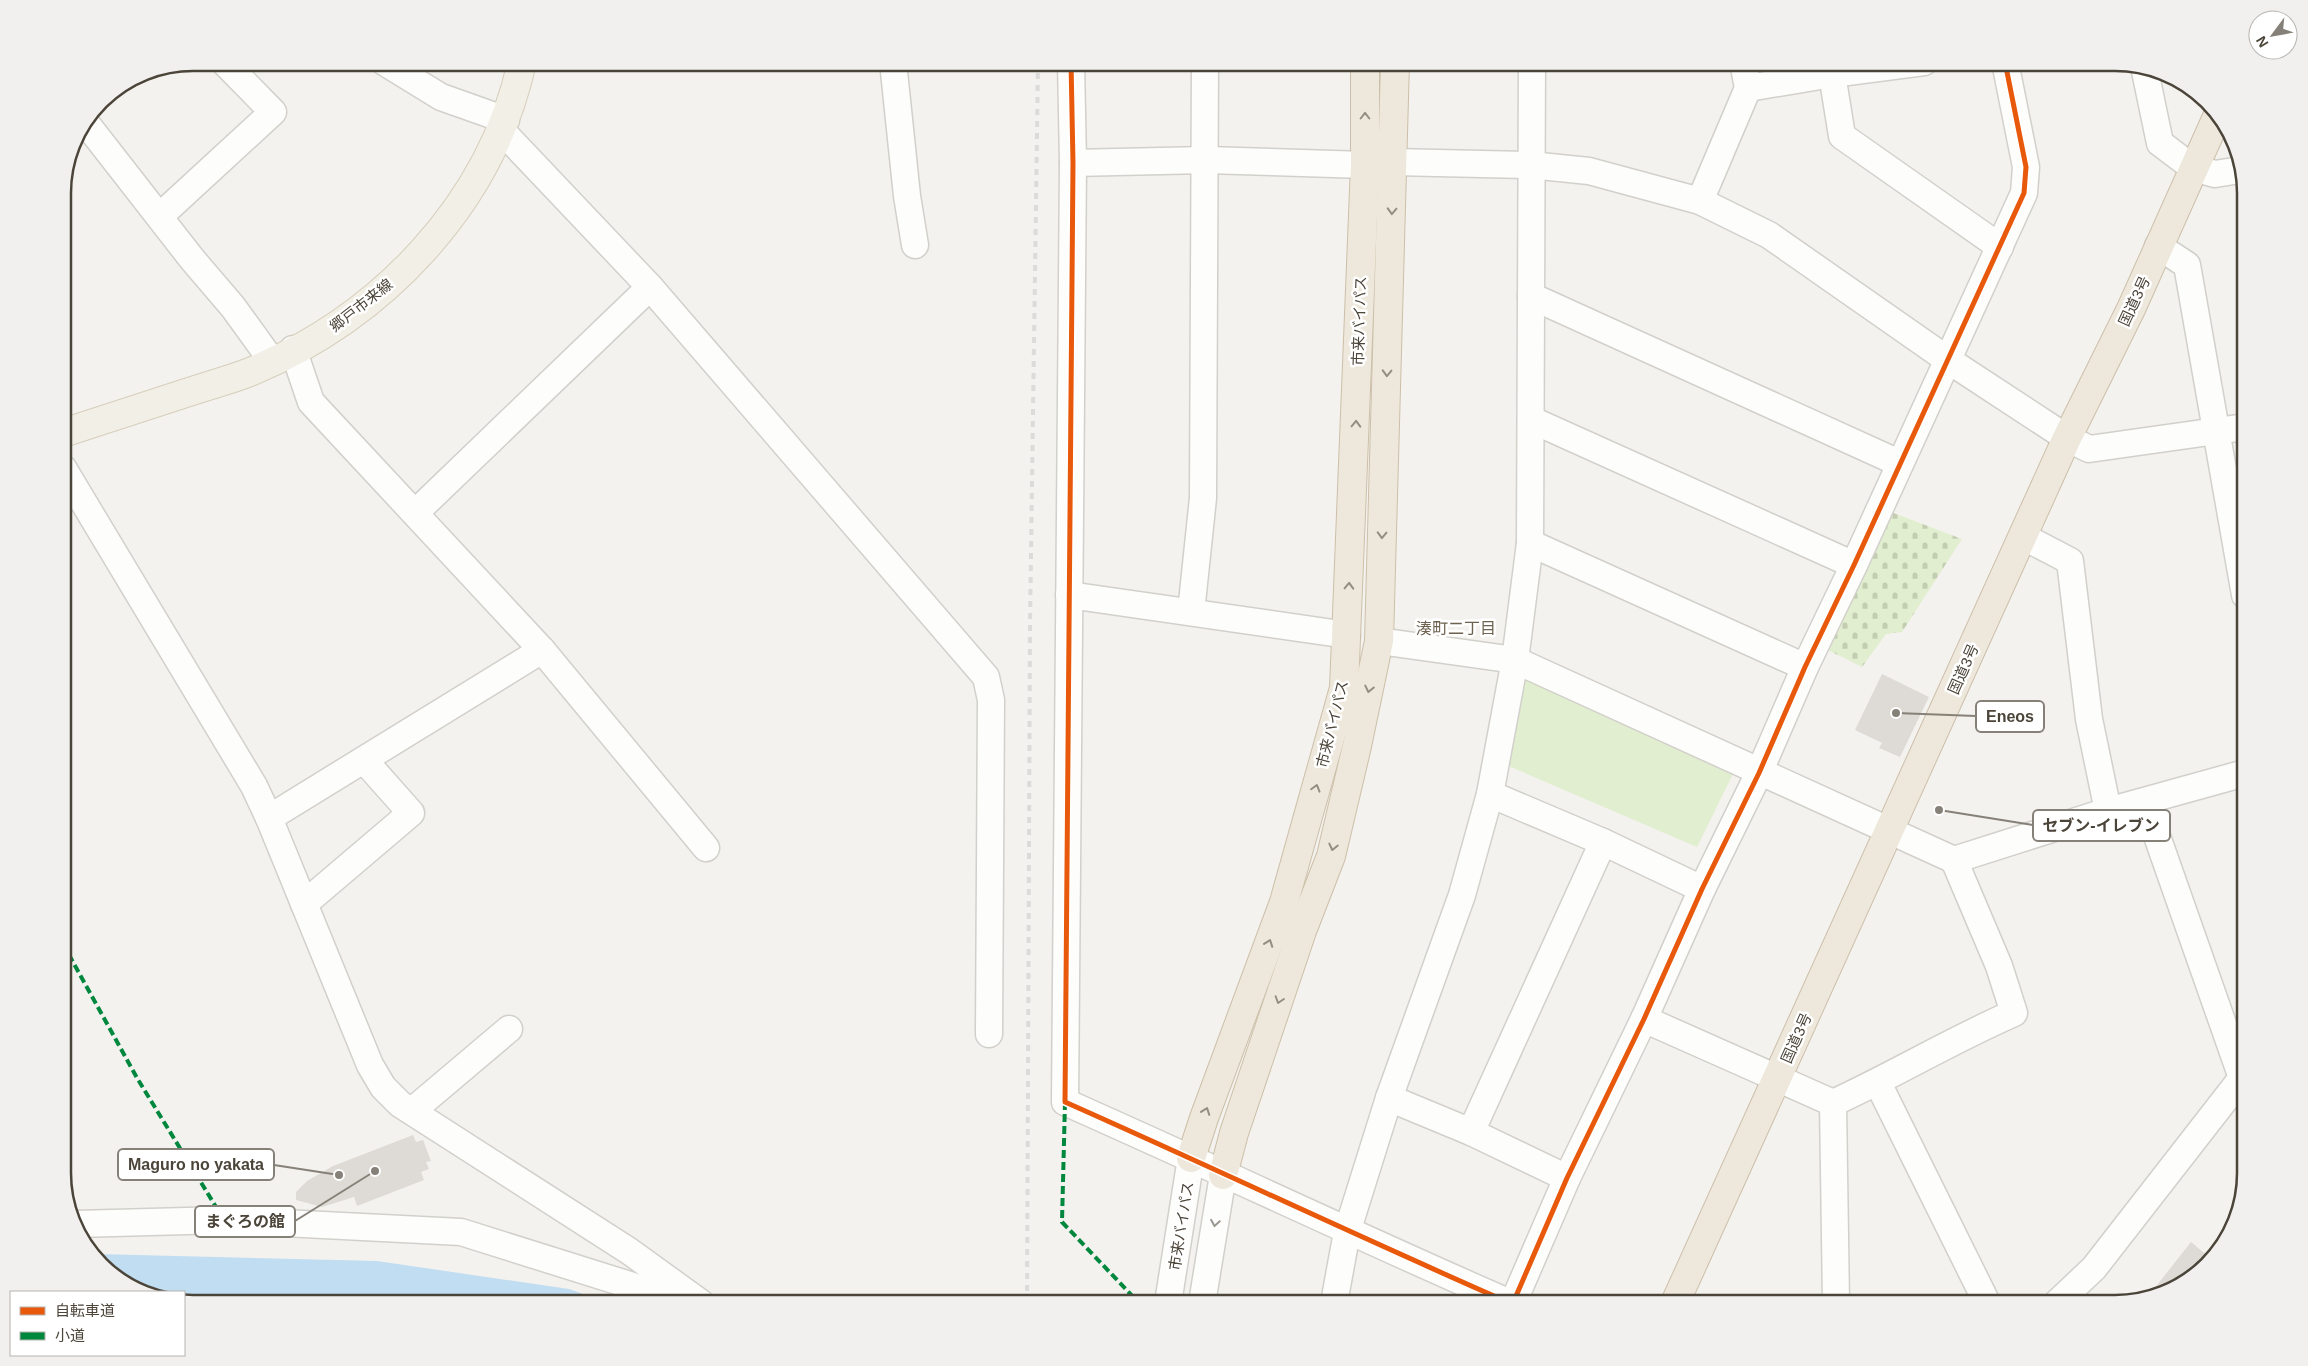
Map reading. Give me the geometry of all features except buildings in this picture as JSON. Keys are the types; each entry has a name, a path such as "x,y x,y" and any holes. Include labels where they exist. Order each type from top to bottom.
{"highway":[{"name":"市来バイパス","path":"1191,1158 1284,902 1344,688 1365,165 1365,71"},
{"name":"市来バイパス","path":"1223,1175 1234,1133 1302,931 1331,856 1379,641 1394,162 1395,71"},
{"name":"国道3号","path":"1679,1295 2024,537 2067,438 2131,309 2214,123"}],"main road":[{"name":"郷戸市来線","path":"72,430 250,372 338,326 392,283 441,232 474,182 503,125 519,71"}],"street":[{"path":"160,216 273,112 233,71"},
{"path":"399,71 441,97 503,125 650,287 986,677 990,700 989,1034"},
{"path":"894,71 907,196 915,245"},
{"path":"1071,71 1073,162 1065,1102 1191,1158 1223,1175 1347,1232 1491,1295"},
{"path":"1191,612 1203,498 1205,71"},
{"path":"1336,1295 1347,1232 1389,1098 1462,895 1490,794 1515,660 1530,543 1532,420 1530,165 1532,71"},
{"path":"1700,201 1748,88 1745,71"},
{"path":"1748,88 1855,71"},
{"path":"1516,1295 1567,1178 1644,1019 1702,889 1759,773 1805,667 1854,565 2024,193 2026,166 2007,71"},
{"path":"1832,74 1842,136 2000,247"},
{"path":"2146,75 2160,143 2194,168 2215,174 2234,171"},
{"path":"90,129 160,216 192,260 233,307 282,355 311,402 542,650 706,848"},
{"path":"1073,162 1206,160 1365,165 1394,162 1530,165 1589,171 1700,201 1769,235 1948,360 2067,438 2089,449 2236,428"},
{"path":"2158,246 2187,265 2236,543"},
{"path":"415,513 650,287"},
{"path":"1531,296 1899,463"},
{"path":"1532,420 1854,565"},
{"path":"72,483 254,786 269,818 370,1065 383,1086 400,1104 629,1251 690,1295"},
{"path":"2024,537 2070,561 2089,719 2108,811"},
{"path":"1530,543 1805,667"},
{"path":"1069,596 1347,635"},
{"path":"1379,641 1515,660 1759,773 1954,860 2108,811 2237,775"},
{"path":"269,818 542,650"},
{"path":"304,904 411,813 364,760"},
{"path":"1490,794 1603,842 1702,889"},
{"path":"2145,802 2237,1056"},
{"path":"1472,1132 1603,842"},
{"path":"1644,1019 1833,1103 1878,1083 1967,1034 2014,1012 1999,966 1954,860"},
{"path":"412,1111 509,1029"},
{"path":"1878,1083 1983,1295"},
{"path":"2066,1295 2094,1268 2237,1085"},
{"path":"1389,1098 1472,1132 1567,1178"},
{"path":"1833,1103 1836,1295"},
{"name":"市来バイパス","path":"1169,1295 1191,1158"},
{"name":"市来バイパス","path":"1203,1295 1223,1175"},
{"path":"83,1224 224,1220 461,1232 659,1295"}],"green space":[{"path":"1891,512 1962,539 1902,632 1886,634 1862,667 1824,648"},
{"path":"1519,668 1736,768 1697,847 1506,765"}],"water":[{"path":"103,1254 377,1261 569,1289 586,1295 185,1294 185,1291 162,1291 132,1278"}],"railway":[{"path":"1027,1295 1030,624 1038,71"}],"marked path":[{"path":"72,960 137,1078 224,1220"},
{"path":"1065,1102 1062,1222 1131,1295"}],"cycle path":[{"path":"1071,71 1073,163 1065,1102 1492,1295"},
{"path":"1516,1295 1567,1178 1644,1019 1702,889 1759,773 1805,667 1854,565 2024,193 2026,167 2007,71"}],"place":[{"name":"Eneos","path":"1896,713"},
{"name":"セブン-イレブン","path":"1939,810"},
{"name":"まぐろの館","path":"375,1171"},
{"name":"Maguro no yakata","path":"339,1175"}],"district":[{"name":"湊町二丁目","path":"1456,628"}]}
